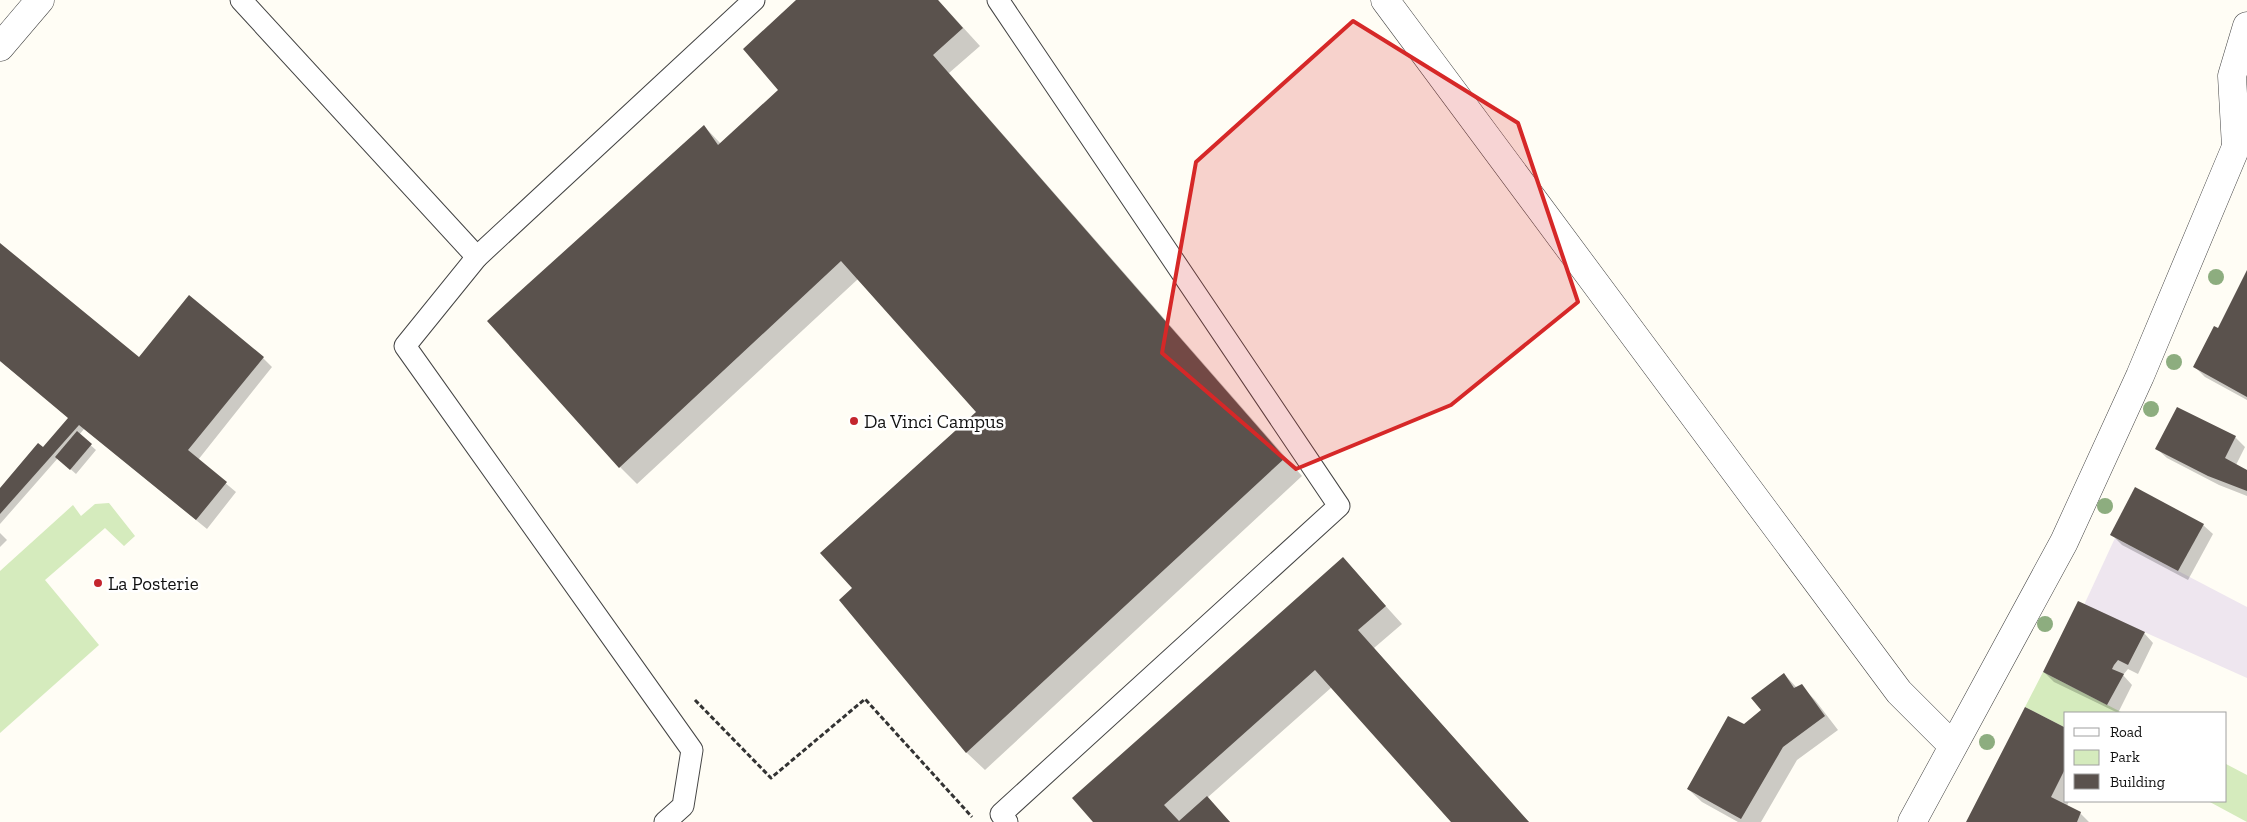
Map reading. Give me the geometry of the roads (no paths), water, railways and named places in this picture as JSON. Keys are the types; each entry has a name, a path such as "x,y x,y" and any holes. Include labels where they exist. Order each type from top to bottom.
{"street":[{"path":"0,47 40,0"},
{"path":"1385,0 1899,692 1952,745"},
{"path":"1912,822 1952,745 2064,542 2140,376 2242,142 2232,76 2247,26"}],"lane":[{"path":"241,0 477,257"},
{"path":"665,822 683,806 692,750 405,346 477,257 754,0"},
{"path":"998,0 1339,506 1004,818"}],"place":[{"name":"Da Vinci Campus","path":"854,421"},
{"name":"La Posterie","path":"98,583"}]}
